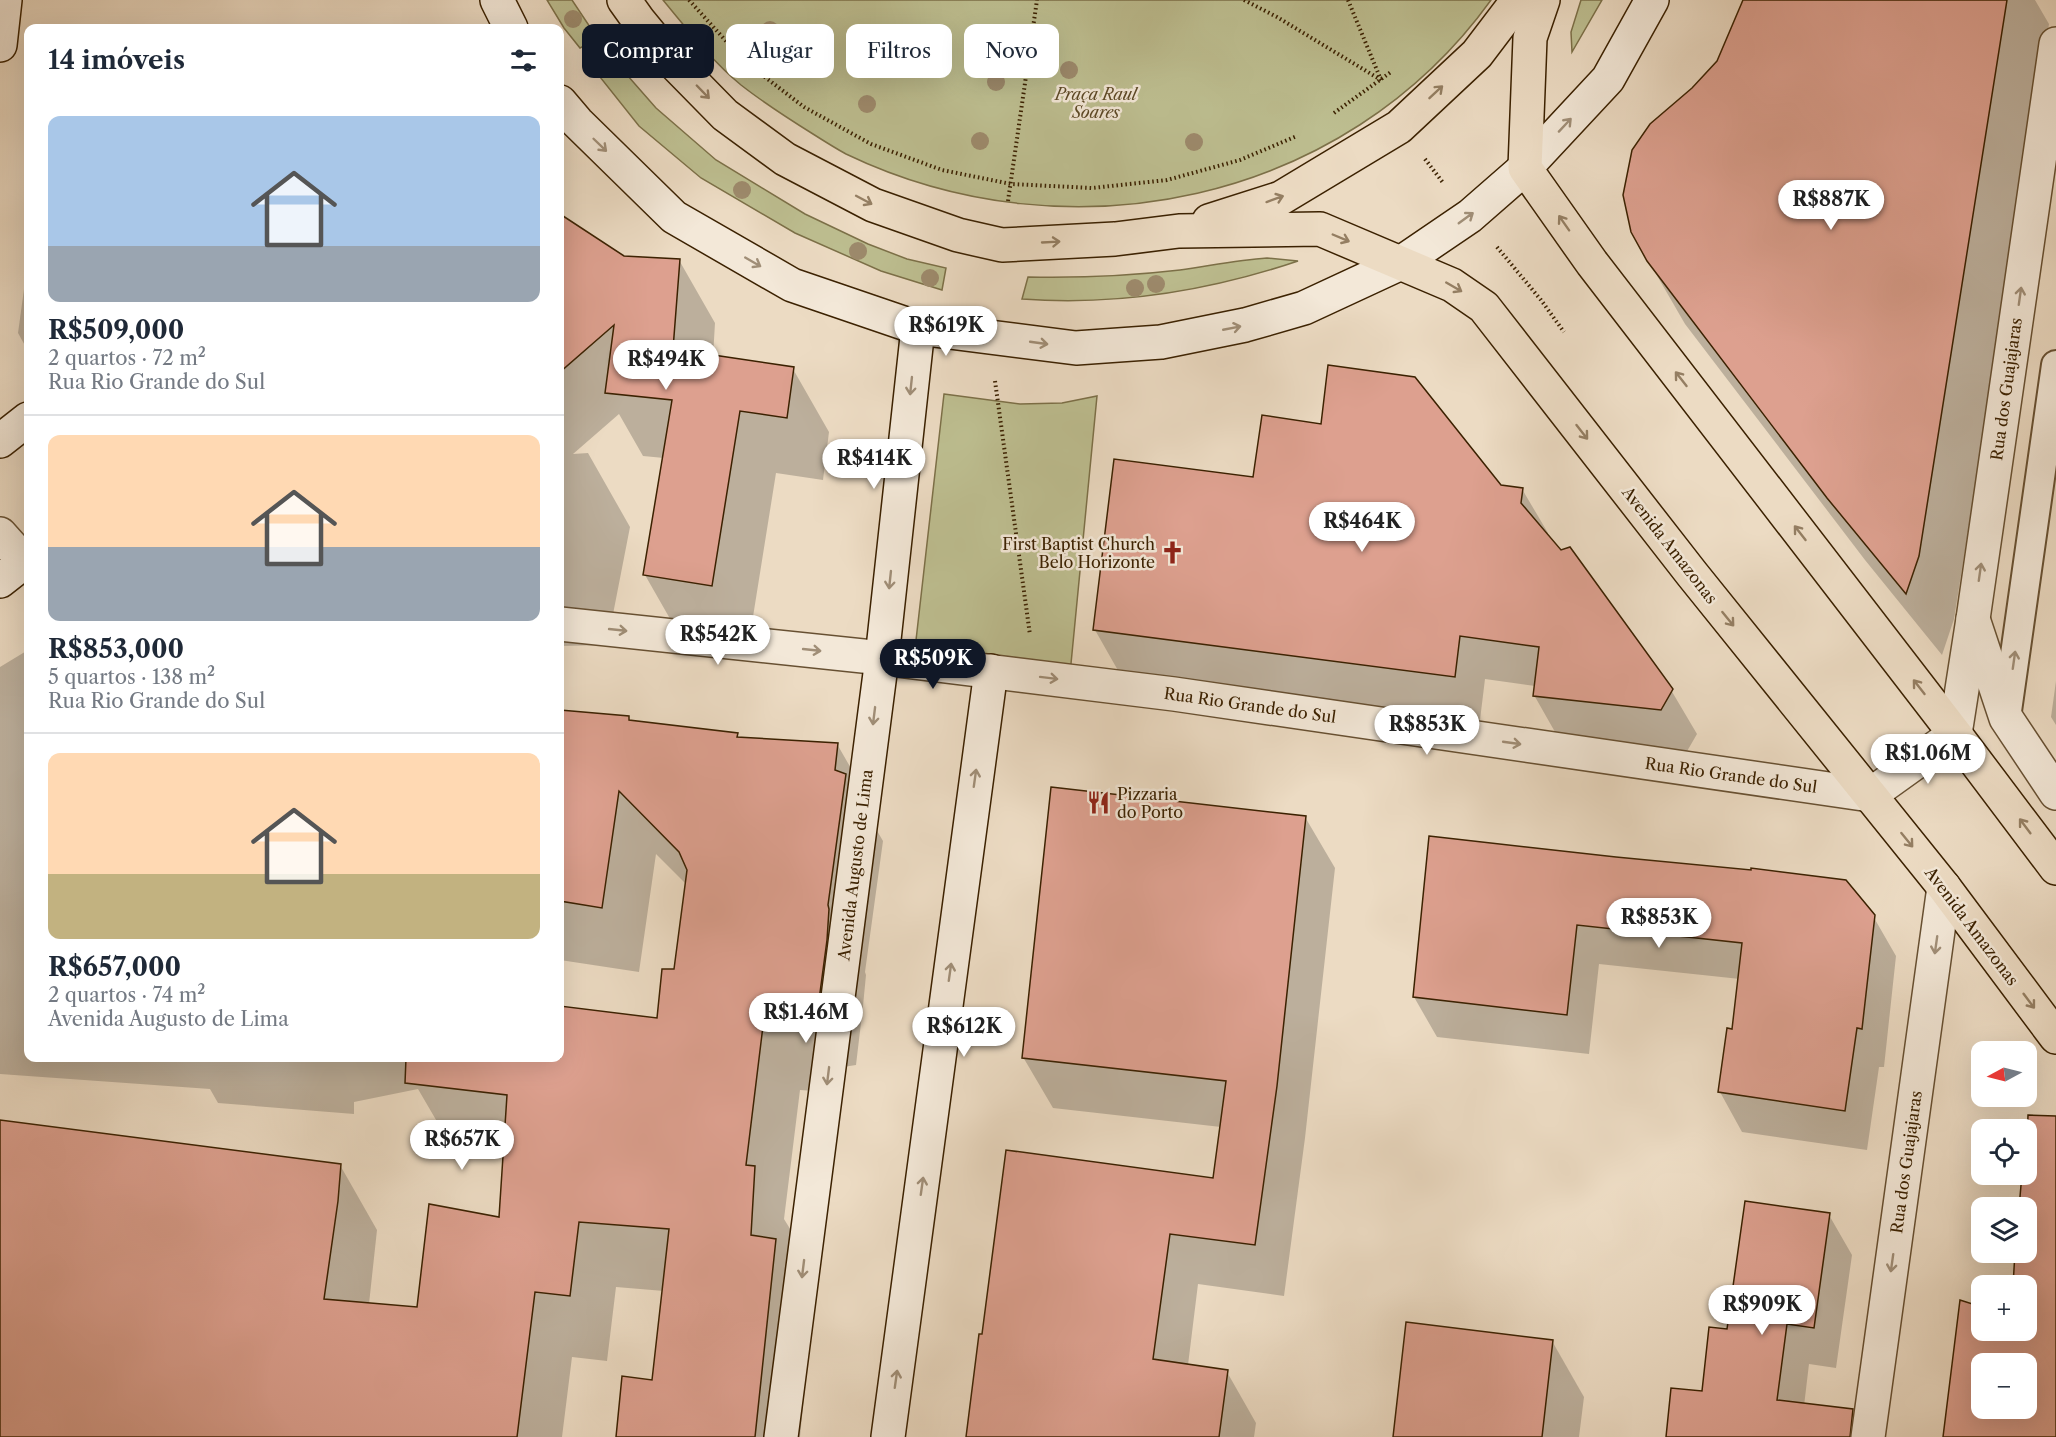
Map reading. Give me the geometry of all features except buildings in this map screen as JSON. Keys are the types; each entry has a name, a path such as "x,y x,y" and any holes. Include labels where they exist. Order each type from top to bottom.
{"main road":[{"path":"0,45 5,0"},
{"path":"497,0 509,24"},
{"path":"624,0 671,60 725,115 785,159 873,205 958,235 1002,245 1115,239 1179,231 1281,198 1399,127 1478,54 1518,0"},
{"path":"1544,0 1530,38 1525,168 1592,263 2056,868"},
{"path":"565,120 674,217 792,285 918,328 1076,348 1161,342 1245,325 1304,308 1401,263 1470,216 1525,168 1608,79 1652,0"},
{"name":"Rua dos Guajajaras","path":"1955,734 2056,44"},
{"name":"Avenida Amazonas","path":"1179,231 1320,229 1452,285 1484,307 1692,574 1944,887 2056,1037"},
{"name":"Avenida Augusto de Lima","path":"781,1437 882,658 918,328"},
{"path":"0,441 24,422"},
{"path":"0,534 20,566"},
{"path":"1973,619 2006,718 2056,793"},
{"name":"Rua Rio Grande do Sul","path":"564,624 882,658 1174,694 1870,795"},
{"path":"888,1437 991,671"},
{"path":"1870,795 1955,734"},
{"name":"Rua dos Guajajaras","path":"1868,1437 1944,887"}],"lane":[{"path":"2006,718 2056,365"}],"path":[{"path":"689,0 744,61 804,107 871,144 942,170 1011,184 1092,188 1167,180 1240,160 1299,134"},
{"path":"1002,245 1037,0"},
{"path":"1244,0 1277,17 1381,80"},
{"path":"1348,0 1399,127"},
{"path":"1327,118 1399,65"},
{"path":"989,337 1035,676"}],"green space":[{"path":"547,0 572,0 588,24 582,24 582,47 580,48 564,28 564,24 562,24"},
{"name":"Praça Raul Soares","path":"663,0 1491,0 1431,69 1360,125 1282,166 1197,193 1110,206 1020,204 932,186 846,154 786,117 732,78 834,78 834,24 726,24 726,72 714,59 714,24 683,24"},
{"path":"1581,0 1602,0 1572,52 1571,32"},
{"path":"601,78 630,78 656,108 716,160 805,214 868,244 907,259 946,268 942,290 881,271 795,233 701,178 639,126"},
{"path":"1267,258 1298,261 1231,281 1162,294 1093,300 1022,299 1028,277 1142,274"},
{"path":"944,394 1020,404 1062,403 1097,396 1070,674 915,649"}],"place":[{"name":"First Baptist Church Belo Horizonte","path":"1173,553"},
{"name":"Pizzaria do Porto","path":"1099,803"}]}
